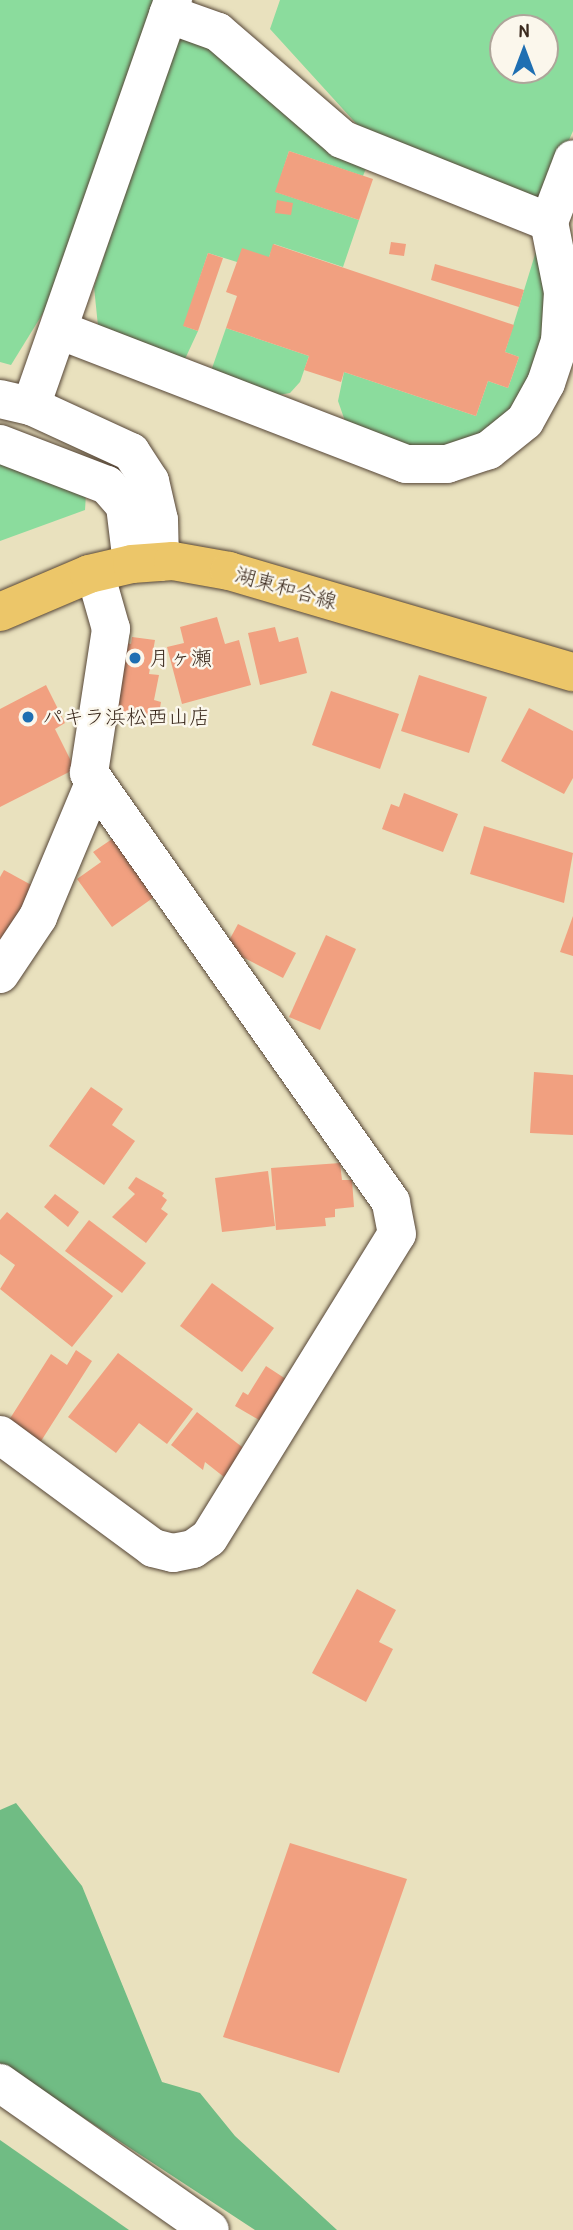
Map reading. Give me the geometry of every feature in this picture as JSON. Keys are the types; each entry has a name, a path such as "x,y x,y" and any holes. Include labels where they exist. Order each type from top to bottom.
{"main road":[{"name":"湖東和合線","path":"0,612 95,573 146,563 229,571 573,672"}],"street":[{"path":"146,563 159,520 150,481 131,452 16,402 60,330 171,7 218,32 342,139 549,222"},
{"path":"60,330 406,464 447,464 489,450 525,421 546,383 560,341 563,292 549,222 573,159"},
{"path":"0,444 107,485 125,506 146,563"},
{"path":"0,1435 153,1548 173,1553 193,1549 209,1538 397,1234 391,1202 94,783 88,761 111,629 95,573"},
{"path":"0,974 38,917 94,783"},
{"path":"0,2083 210,2230"}],"green space":[{"path":"0,0 158,0 53,297 11,365 0,362"},
{"path":"280,0 573,0 573,131 543,198 529,198 362,130 270,29"},
{"path":"176,37 241,57 370,158 363,176 289,151 276,192 359,220 343,267 274,244 269,257 237,262 208,253 184,326 198,331 185,359 98,326 94,287"},
{"path":"537,248 544,258 544,328 534,372 513,408 465,445 406,446 345,421 338,401 344,372 476,416 488,381 508,388 519,357 505,352"},
{"path":"226,328 309,356 300,382 290,393 279,395 210,374"},
{"path":"0,461 86,493 85,510 0,541"},
{"path":"16,1803 82,1886 162,2082 200,2093 235,2136 337,2230 255,2230 0,2063 0,1810"},
{"path":"0,2140 129,2230 0,2230"}],"building":[{"path":"289,151 373,179 359,220 275,192"},
{"path":"277,200 293,203 291,215 275,213"},
{"path":"391,242 406,244 404,256 389,254"},
{"path":"273,244 514,325 505,352 519,357 508,388 488,381 476,416 344,372 341,382 304,370 309,356 226,328 237,296 226,292 242,248 269,257"},
{"path":"208,253 223,258 198,331 183,326"},
{"path":"435,264 524,290 519,307 431,280"},
{"path":"217,617 225,644 239,640 251,685 182,704 167,647 184,643 180,627"},
{"path":"275,627 279,642 298,637 307,673 260,685 248,633"},
{"path":"132,637 155,640 149,674 159,675 154,700 161,702 158,720 108,711 120,642 131,644"},
{"path":"419,675 487,697 469,753 401,731"},
{"path":"46,685 65,723 55,729 75,769 0,807 0,709"},
{"path":"331,691 399,714 380,769 312,745"},
{"path":"529,708 573,731 573,778 564,794 501,761"},
{"path":"404,793 458,814 443,852 382,829 391,804 399,807"},
{"path":"484,826 573,853 564,903 470,874"},
{"path":"115,837 157,895 112,927 77,879 101,862 93,852"},
{"path":"4,870 35,887 0,951 0,877"},
{"path":"573,916 573,956 560,952"},
{"path":"238,924 296,953 283,978 225,948"},
{"path":"326,935 356,949 320,1030 289,1017"},
{"path":"534,1072 573,1075 573,1135 530,1133"},
{"path":"91,1087 123,1109 112,1125 135,1141 104,1185 49,1146"},
{"path":"340,1163 342,1180 352,1180 354,1207 335,1209 335,1217 325,1218 326,1226 276,1230 271,1168"},
{"path":"268,1171 275,1226 222,1232 215,1178"},
{"path":"136,1177 164,1193 162,1196 167,1200 161,1209 168,1214 146,1243 112,1217 135,1194 128,1188"},
{"path":"55,1194 79,1212 68,1227 44,1207"},
{"path":"7,1212 113,1296 72,1347 0,1289 15,1265 0,1254 0,1220"},
{"path":"89,1220 146,1263 122,1293 65,1251"},
{"path":"212,1283 274,1328 242,1372 180,1326"},
{"path":"76,1350 92,1361 36,1449 4,1428 51,1354 67,1365"},
{"path":"118,1353 193,1409 167,1444 139,1423 116,1453 68,1417"},
{"path":"266,1366 292,1383 266,1424 235,1406 243,1392 248,1395"},
{"path":"197,1412 246,1450 224,1477 205,1462 203,1470 171,1445"},
{"path":"357,1589 396,1610 379,1642 393,1649 366,1702 312,1673"},
{"path":"290,1843 407,1879 339,2073 223,2037"}],"place":[{"name":"月ヶ瀬","path":"135,658"},
{"name":"パキラ浜松西山店","path":"28,717"}]}
